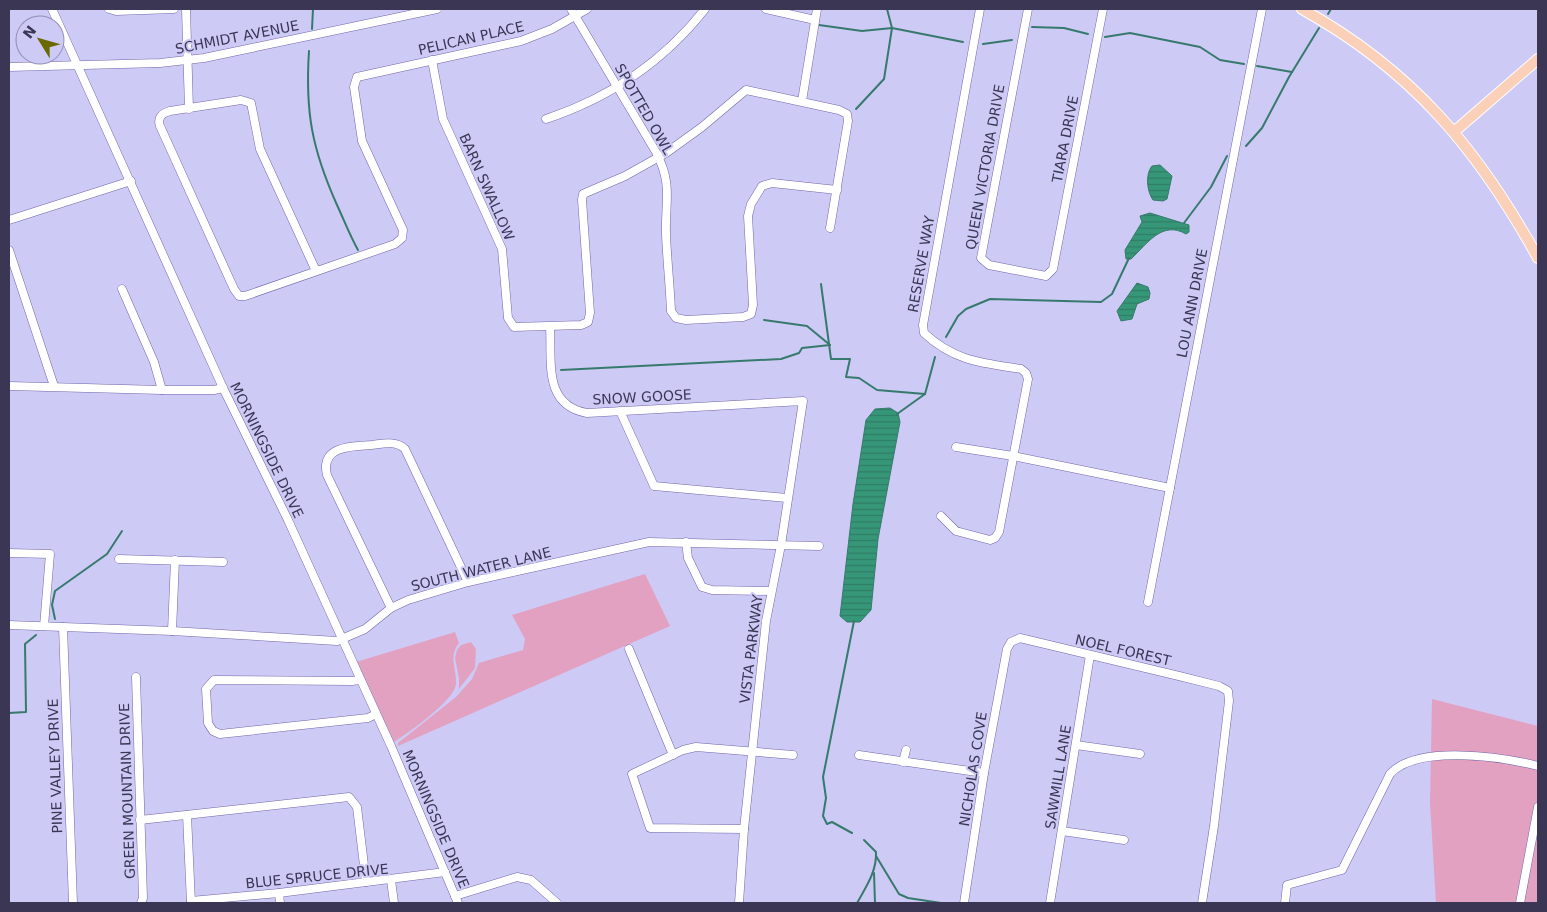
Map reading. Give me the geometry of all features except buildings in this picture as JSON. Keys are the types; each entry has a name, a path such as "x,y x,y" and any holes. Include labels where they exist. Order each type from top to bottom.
{"main road":[{"path":"1302,9 1353,40 1392,70 1454,131 1505,199 1538,258"},
{"path":"1454,131 1538,59"}],"street":[{"name":"MORNINGSIDE DRIVE","path":"52,9 223,388 376,714 457,899"},
{"path":"109,9 119,11 174,9"},
{"path":"186,9 186,60 189,109"},
{"name":"SCHMIDT AVENUE","path":"9,67 78,66 186,60 437,9"},
{"name":"SPOTTED OWL","path":"571,9 658,157 668,185 667,241 672,311 676,318 695,320 743,317 751,314 753,305 747,222 749,209 759,190 768,183 837,190"},
{"name":"PELICAN PLACE","path":"316,271 395,244 402,238 403,230 362,141 354,87 356,79 365,74 521,41 552,29 587,9"},
{"path":"546,119 580,106 617,86 658,58 705,9"},
{"path":"766,9 815,20"},
{"path":"802,102 817,9"},
{"name":"RESERVE WAY","path":"941,516 956,531 990,540 995,538 999,532 1028,379 1026,373 1021,369 962,359 924,334 923,325 980,9"},
{"name":"QUEEN VICTORIA DRIVE","path":"1028,9 981,258 989,265 1046,276 1050,274"},
{"name":"TIARA DRIVE","path":"1050,274 1053,269 1103,9"},
{"name":"LOU ANN DRIVE","path":"1148,602 1262,9"},
{"name":"BARN SWALLOW","path":"432,60 443,119 502,249 508,318 511,326 520,329 550,327"},
{"path":"550,327 581,325 588,322 590,313 582,200 584,194 658,157 702,127 744,90 842,110 847,114 848,121 830,228"},
{"path":"241,100 251,103 260,149 316,271 248,295 239,296 234,289 160,126 160,116 170,111 189,109 241,100"},
{"path":"9,220 131,181"},
{"path":"9,250 54,386"},
{"path":"122,289 154,362 162,390"},
{"name":"SNOW GOOSE","path":"550,327 552,378 555,390 563,403 572,410 587,413 803,400"},
{"path":"9,386 162,390 214,390 223,388"},
{"name":"VISTA PARKWAY","path":"739,903 744,829 770,591 781,545 803,400"},
{"path":"620,411 654,486 787,498"},
{"path":"391,608 327,475 325,465 329,457 336,450 346,446 391,444 402,446 408,453 468,582"},
{"path":"956,447 1013,456 1170,488"},
{"name":"SOUTH WATER LANE","path":"9,625 342,640 365,629 391,608 408,600 468,582 649,542 819,546"},
{"path":"686,542 688,558 702,587 712,590 770,591"},
{"path":"9,553 50,554 44,626"},
{"path":"119,559 223,562"},
{"path":"172,631 175,560"},
{"name":"PINE VALLEY DRIVE","path":"62,627 72,903"},
{"name":"NOEL FOREST","path":"1012,642 1020,638 1219,686 1228,691 1229,701 1202,903"},
{"name":"NICHOLAS COVE","path":"964,903 1006,649 1012,642"},
{"path":"629,649 673,755"},
{"name":"SAWMILL LANE","path":"1050,903 1090,655"},
{"name":"GREEN MOUNTAIN DRIVE","path":"136,677 143,898 141,903"},
{"path":"360,680 214,680 206,689 208,723 213,731 220,734 368,718 376,714"},
{"path":"1076,745 1140,754"},
{"path":"744,829 650,828 632,774 673,755 696,747 752,750 793,755"},
{"path":"903,762 906,750"},
{"path":"860,755 984,773"},
{"path":"1285,903 1287,885 1342,870 1390,774 1408,762 1427,758 1478,755 1538,766"},
{"path":"140,820 345,797 353,799 357,807 366,882"},
{"path":"1520,903 1538,808"},
{"path":"187,815 191,902"},
{"path":"1062,831 1124,840"},
{"name":"BLUE SPRUCE DRIVE","path":"191,902 391,880 445,872"},
{"path":"457,899 517,877 530,880 557,903"},
{"path":"391,880 394,903"},
{"path":"279,893 280,903"}],"shaded area":[{"path":"1160,165 1172,176 1167,199 1163,201 1153,200 1149,192 1148,183 1148,174 1152,166"},
{"path":"1150,213 1189,225 1189,232 1186,234 1177,230 1170,230 1162,232 1149,241 1131,259 1126,259 1125,250 1142,222 1140,216"},
{"path":"1137,283 1148,287 1149,299 1137,304 1132,319 1121,321 1117,311"},
{"path":"890,408 898,413 900,422 878,539 871,610 860,622 847,622 840,616 853,504 866,420 875,409"},
{"path":"645,574 670,626 398,746 398,743 456,697 472,679 479,663 523,650 525,639 512,615"},
{"path":"455,632 459,643 453,658 456,684 453,691 429,716 394,742 356,662"},
{"path":"471,642 476,649 475,668 459,689 455,658 457,650 461,645"},
{"path":"1432,699 1538,726 1538,903 1436,903 1430,803"}],"waterway":[{"path":"312,29 313,9"},
{"path":"856,109 884,79 892,28 887,9"},
{"path":"1328,14 1331,9"},
{"path":"819,25 862,31 892,28 963,42"},
{"path":"1032,27 1064,28 1088,34"},
{"path":"1246,146 1262,128 1289,77 1319,28"},
{"path":"1105,37 1130,33 1200,47 1220,60 1244,64"},
{"path":"983,44 1012,40"},
{"path":"309,51 308,93 316,148 328,185 358,250"},
{"path":"1257,66 1292,72"},
{"path":"1184,223 1211,187 1227,156"},
{"path":"946,337 958,316 966,309 990,299 1101,302 1112,294 1129,258"},
{"path":"821,284 831,359 850,359 846,377 859,378 877,390 925,394 935,357"},
{"path":"764,320 807,326 830,345"},
{"path":"561,370 781,359 799,353 802,348 830,345"},
{"path":"897,414 925,394"},
{"path":"55,619 52,605 55,591 107,554 122,531"},
{"path":"852,833 832,822 827,824 823,816 826,798 823,777 854,621"},
{"path":"9,713 26,712 25,644 36,635"},
{"path":"857,903 870,879 876,859 876,852 864,840"},
{"path":"876,856 899,894 908,898 941,903"},
{"path":"874,873 875,903"}]}
